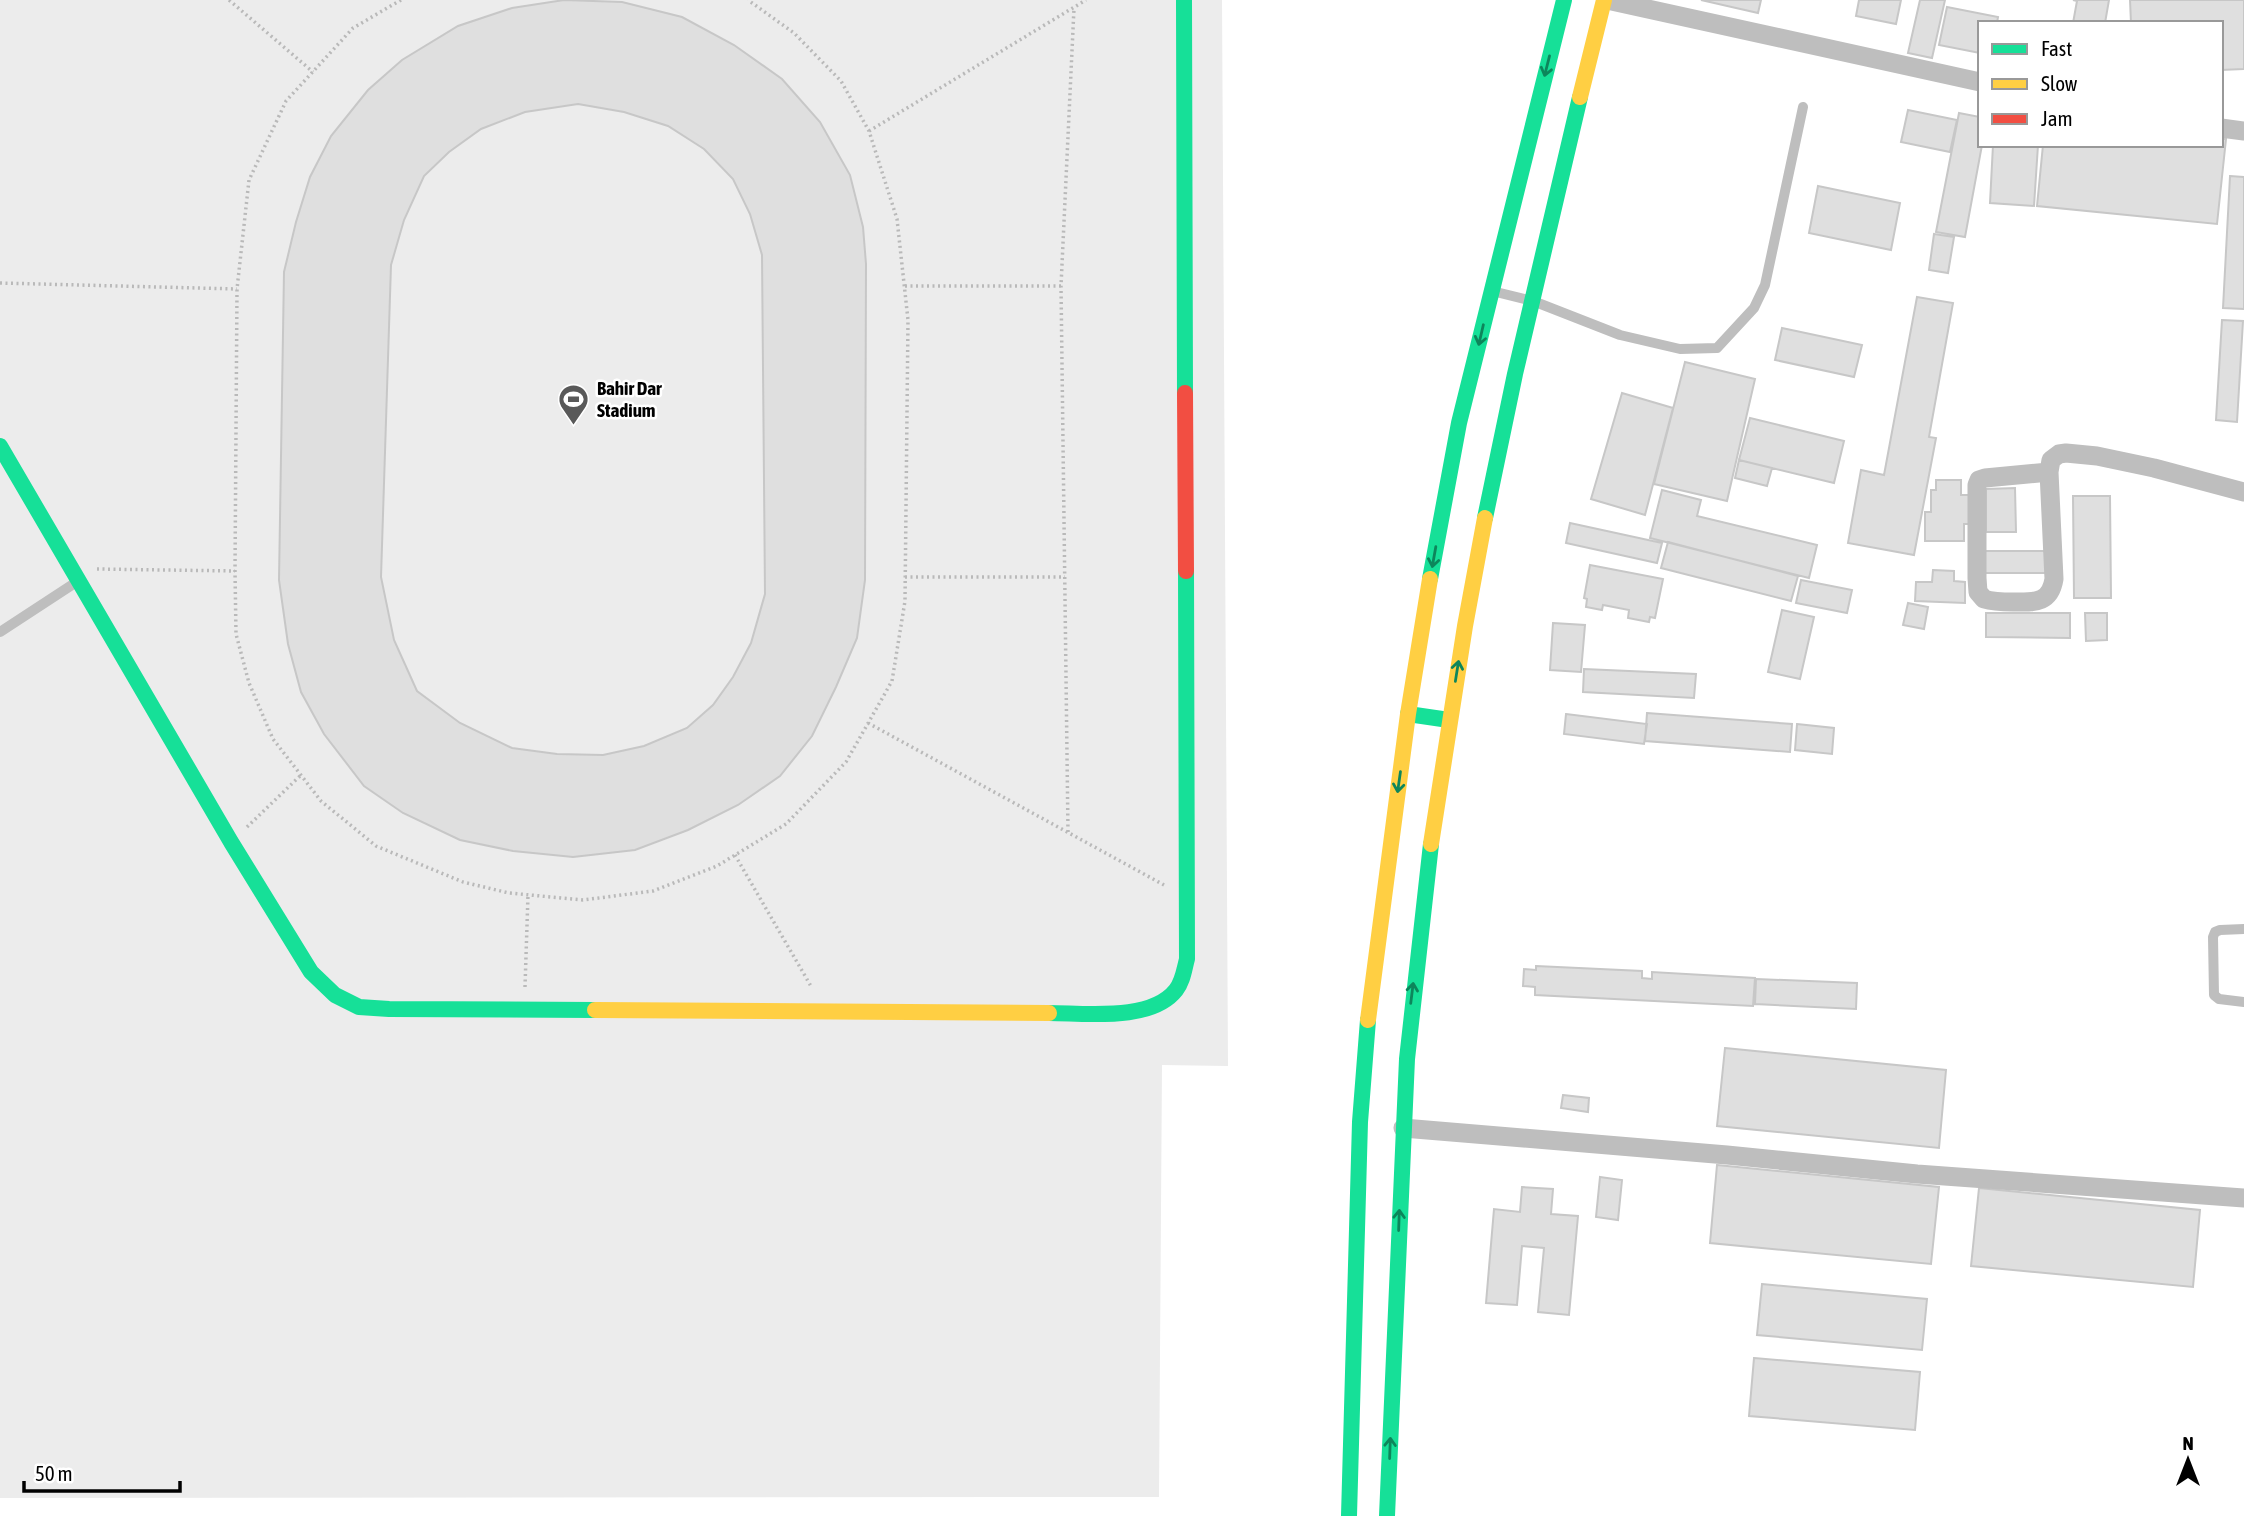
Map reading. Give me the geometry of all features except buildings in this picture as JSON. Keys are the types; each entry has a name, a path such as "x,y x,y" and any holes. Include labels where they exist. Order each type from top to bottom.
{"street":[{"path":"0,446 231,842 311,972 335,995 359,1007 1122,1013 1149,1009 1167,999 1181,982 1187,959 1184,0"},
{"path":"1349,1516 1360,1122 1370,998 1408,714 1460,423 1564,0"},
{"path":"1388,1516 1410,1011 1449,720 1475,564 1502,432 1606,0 1978,82"},
{"path":"2223,128 2244,131"},
{"path":"2049,472 1979,480 1977,578 1978,592 1984,599 1994,602 2035,602 2046,597 2052,590 2054,579 2049,472 2051,460 2059,454 2097,456 2244,492"},
{"path":"1408,714 1449,720"},
{"path":"1403,1128 1917,1174 2244,1198"}],"lane":[{"path":"1491,291 1533,301 1620,334 1680,349 1717,348 1754,308 1765,285 1803,107"},
{"path":"0,632 76,575"},
{"path":"2244,929 2215,932 2213,990 2219,999 2244,1002"}],"path":[{"path":"229,0 313,72"},
{"path":"401,0 354,28 286,101 249,180 237,289 236,634 249,683 273,739 321,801 376,846 463,882 509,893 583,900 653,891 717,866 786,824 846,762 892,681 905,601 908,320 897,219 869,131 841,81 794,33 748,0"},
{"path":"869,131 1086,0"},
{"path":"1068,832 1061,285 1074,8"},
{"path":"0,283 237,289"},
{"path":"905,286 1061,285"},
{"path":"76,575 235,570"},
{"path":"905,578 1065,578"},
{"path":"868,723 1186,897"},
{"path":"231,842 301,775"},
{"path":"735,855 825,1011"},
{"path":"525,1010 528,895"}],"shaded area":[{"path":"0,0 1222,0 1228,1066 1162,1065 1159,1497 0,1498"}],"traffic: fast":[{"path":"1184,0 1185,393"},
{"path":"1430,579 1459,423 1564,0"},
{"path":"1485,518 1515,374 1580,97"},
{"path":"0,446 231,842 311,972 335,995 359,1007 389,1009 595,1010"},
{"path":"1049,1013 1117,1014 1151,1007 1176,990 1183,975 1187,959 1186,571"},
{"path":"1408,714 1449,720"},
{"path":"1387,1516 1407,1059 1431,844"},
{"path":"1349,1516 1360,1122 1368,1020"}],"traffic: slow":[{"path":"1580,97 1604,0"},
{"path":"1431,844 1485,518"},
{"path":"1368,1020 1408,714 1430,579"},
{"path":"595,1010 1049,1013"}],"traffic: jam":[{"path":"1185,393 1186,571"}],"place":[{"name":"Bahir Dar Stadium","path":"574,426"}]}
